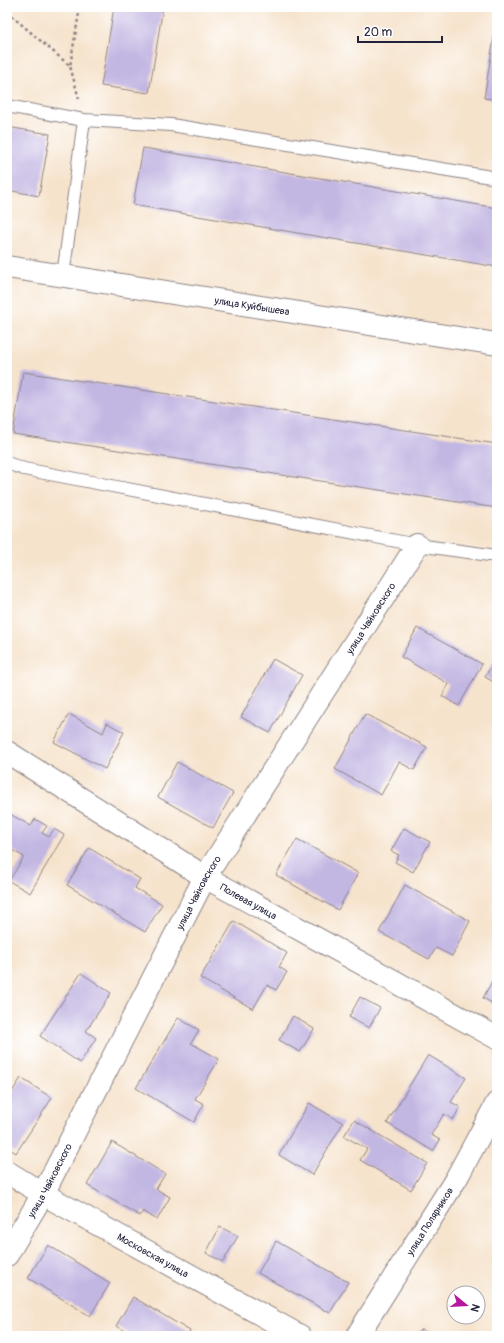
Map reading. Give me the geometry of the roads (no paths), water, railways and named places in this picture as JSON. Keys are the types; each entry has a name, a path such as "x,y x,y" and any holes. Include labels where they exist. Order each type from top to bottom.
{"street":[{"name":"улица Куйбышева","path":"9,271 63,276 497,344"},
{"name":"улица Чайковского","path":"7,1255 43,1194 205,878 417,546"},
{"name":"Полевая улица","path":"7,752 205,878 497,1038"},
{"name":"улица Полярников","path":"357,1336 456,1179 497,1103"},
{"name":"Московская улица","path":"7,1172 43,1194 300,1336"}],"lane":[{"path":"7,106 84,120 171,125 497,178"},
{"path":"63,276 84,120"},
{"path":"7,463 24,470 417,546 497,556"}]}
